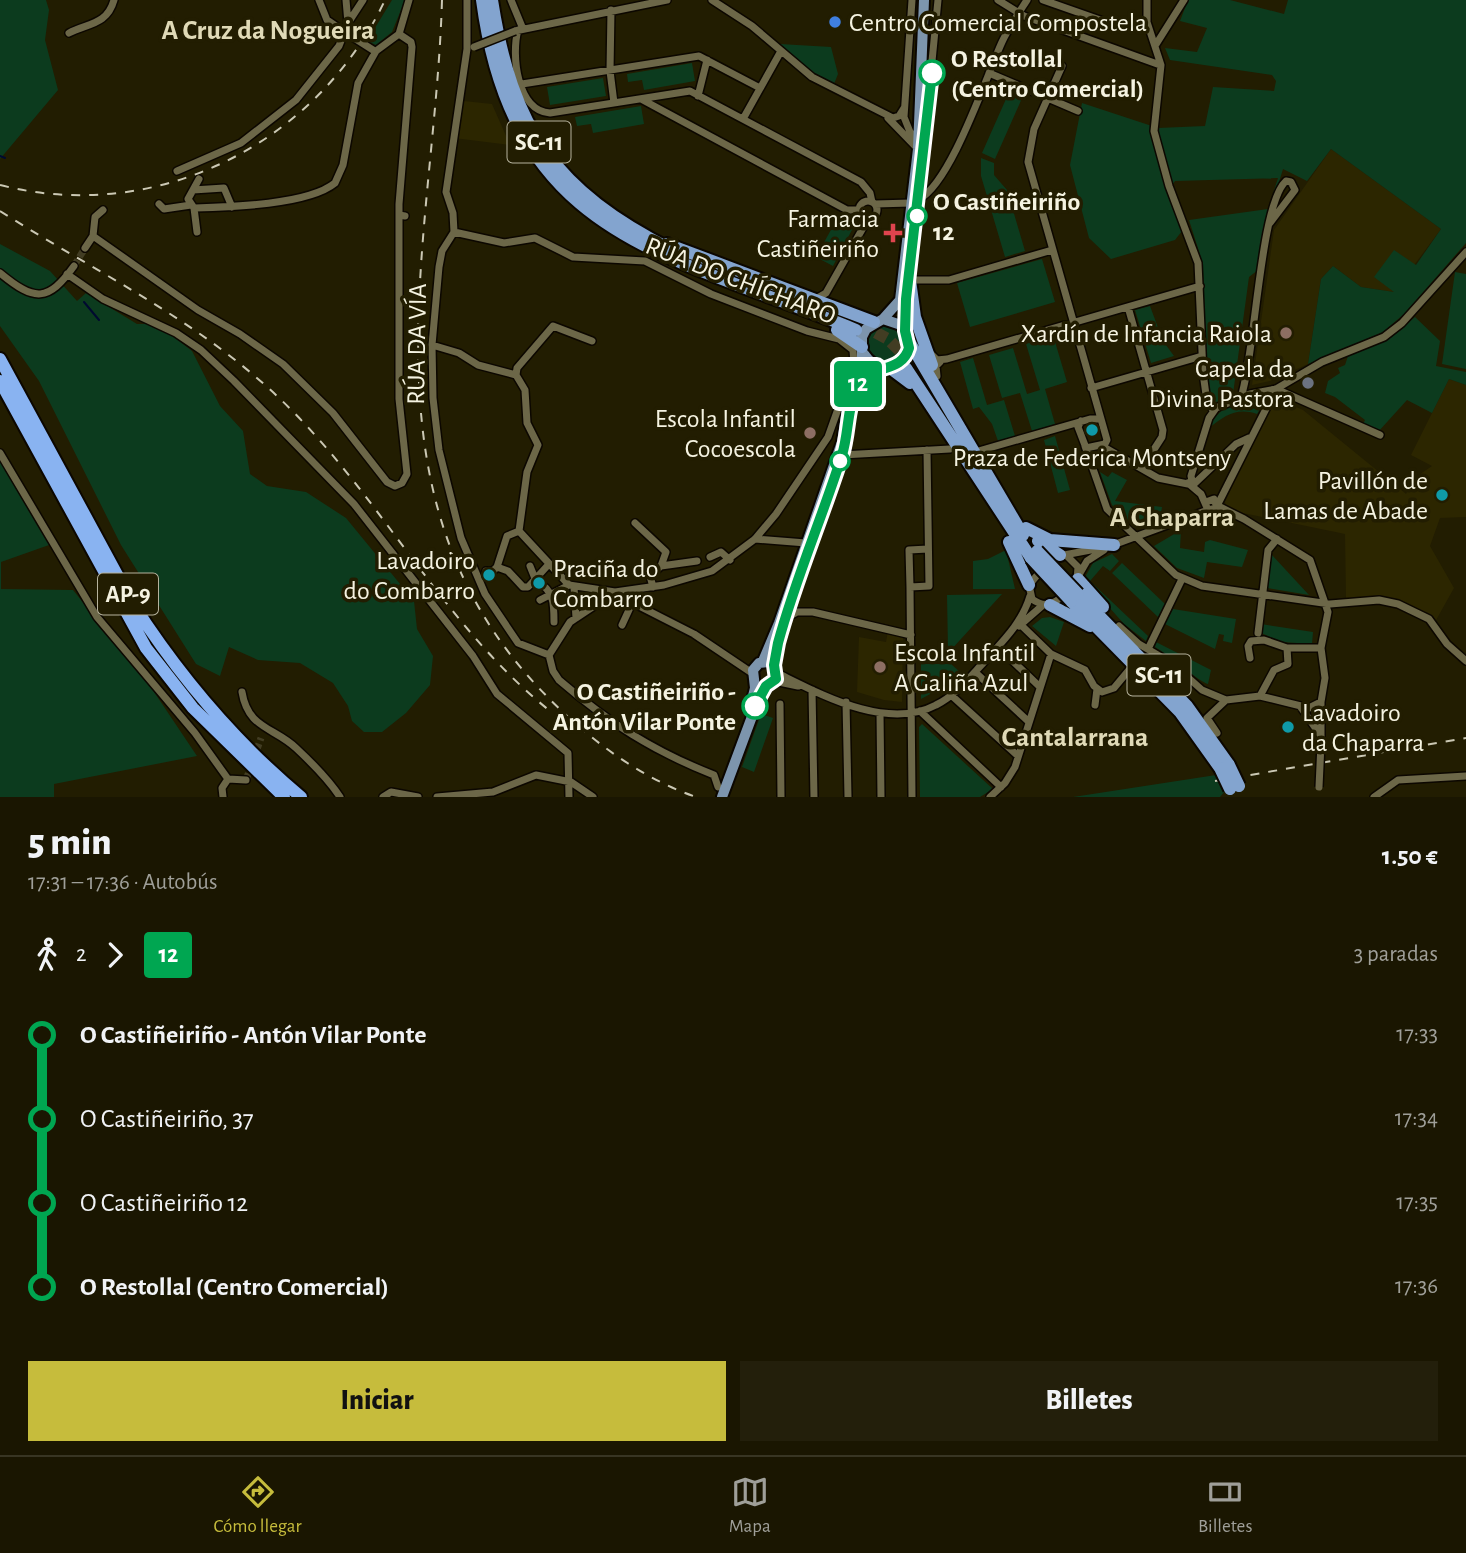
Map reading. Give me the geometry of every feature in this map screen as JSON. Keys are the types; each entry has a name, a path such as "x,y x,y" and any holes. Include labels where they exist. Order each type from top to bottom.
{"highway":[{"name":"SC-11","path":"487,1 510,86 549,157 569,181 604,212 675,252 858,327 632,242 599,221 569,195 540,162 523,137 501,90 487,1"},
{"path":"650,239 814,300 879,320"},
{"path":"632,242 677,267 843,333 858,349"},
{"path":"910,280 915,317 951,410"},
{"path":"907,337 951,410"},
{"name":"AP-9","path":"0,359 133,604 155,638 231,733 301,797"},
{"name":"SC-11","path":"909,365 1022,534"},
{"path":"885,368 911,384 1018,556 1030,590"},
{"name":"AP-9","path":"0,381 146,648 193,708 284,797"},
{"name":"SC-11","path":"951,410 1034,554 1105,635 1180,712 1224,767"},
{"path":"988,506 1022,534 1063,555"},
{"path":"1022,534 1050,540 1114,545"},
{"path":"1079,576 1119,626 1145,647"},
{"name":"SC-11","path":"1074,598 1145,647 1187,706 1224,767 1234,793"},
{"path":"1047,605 1105,635"}],"main road":[{"path":"719,794 753,697 765,673 792,600 842,455 855,390 863,378 903,361 907,337 915,201 924,0"},
{"path":"765,673 803,547 842,442 858,349 864,332 900,300 927,111 930,0"},
{"path":"879,320 896,322 907,337"},
{"path":"858,349 885,368"},
{"path":"801,575 803,547 815,533"}],"street":[{"path":"69,33 103,19 111,10 114,0"},
{"path":"319,0 327,20 374,51"},
{"path":"177,171 241,143 296,100 348,34 346,0"},
{"path":"348,23 363,0"},
{"path":"159,204 164,209 192,206 232,207 297,197 335,183 344,165 355,93 374,51 400,34 409,0"},
{"path":"454,232 449,219 446,192 471,48 467,0"},
{"path":"511,0 519,30 513,54 530,105 548,114 690,91 861,182 874,205"},
{"path":"471,48 519,30 667,0"},
{"path":"712,0 744,20 812,77 895,118 904,107"},
{"path":"912,0 904,107 905,124 918,145"},
{"path":"927,111 938,0"},
{"path":"998,0 1019,12 1161,65"},
{"path":"814,300 826,293 860,231 863,215 874,205 915,201 933,187 947,167 989,73 1027,0"},
{"path":"1043,0 1120,27"},
{"path":"1147,0 1147,22 1161,65 1154,131 1169,186 1195,251 1200,286 1202,356 1207,402 1213,410"},
{"path":"1156,46 1184,0"},
{"path":"611,10 610,71 614,103"},
{"path":"93,236 198,310 284,364 333,413 387,482 395,486 402,483 407,474 399,399 402,216 412,47 409,40 400,34"},
{"path":"743,119 781,51"},
{"path":"522,84 699,56 760,88"},
{"path":"698,96 707,60"},
{"path":"1062,66 1034,130 1028,162 1106,446 1158,478 1193,485 1236,444 1249,438"},
{"path":"989,73 1078,111"},
{"path":"641,99 847,210 863,215"},
{"path":"873,108 918,145"},
{"path":"209,188 210,177"},
{"path":"197,232 188,199 199,179"},
{"path":"1241,397 1270,223 1281,187 1286,181 1291,182 1295,190 1270,223"},
{"path":"192,190 224,188 232,207"},
{"path":"863,215 874,205"},
{"path":"85,248 93,236 95,217 103,210"},
{"name":"RÚA DO CHÍCHARO","path":"454,232 504,243 535,238 573,257 636,259 711,294 858,349"},
{"name":"RÚA DA VÍA","path":"454,232 442,251 432,345 439,450 461,538 485,594 513,637 524,648 549,655"},
{"path":"910,280 949,280 1052,250"},
{"path":"1318,797 1321,702 1325,678 1321,648 1328,612 1310,560 1232,514 1211,505 1193,485 1191,476 1213,410 1241,397 1276,389 1322,362 1384,337 1402,323 1466,252"},
{"path":"0,273 12,284 36,294 55,291 74,266"},
{"path":"66,275 103,299 176,333 201,350 354,504 473,656 496,694 530,719 568,753 571,782 569,797"},
{"path":"937,376 936,366 947,359 1200,286"},
{"path":"826,293 835,305 879,320"},
{"path":"1128,307 1163,432 1142,468"},
{"path":"915,317 934,358 947,359"},
{"path":"576,618 572,586 519,531 527,472 538,444 527,423 525,390 516,375 517,368 553,326 592,341"},
{"path":"432,345 459,353 478,365 516,375"},
{"path":"540,600 572,586 615,592 653,587 712,571 730,560 755,539 776,514 828,437 858,349"},
{"path":"1091,388 1202,356"},
{"path":"1276,389 1380,435"},
{"path":"1018,627 1035,576 1063,555 1136,539 1211,505 1276,389"},
{"path":"975,452 1098,418"},
{"path":"1077,424 1104,506 1136,539 1182,579 1202,586 1325,604 1379,600 1398,604 1429,619 1466,662"},
{"path":"1087,450 1106,446"},
{"path":"842,455 950,449"},
{"path":"910,587 929,586 927,450"},
{"path":"0,453 97,617 195,733 228,779"},
{"path":"635,523 666,552 661,566 650,576 653,587"},
{"path":"486,571 493,571 496,567 507,536 519,531"},
{"path":"755,539 803,547"},
{"path":"1258,632 1268,550 1277,539"},
{"path":"632,590 634,599 647,612 694,634 743,664 880,713 916,712 951,695 1018,627 1079,576 1087,561 1114,545"},
{"path":"912,797 916,712 909,550 928,549"},
{"path":"710,557 721,552 730,560"},
{"path":"1063,555 1076,562 1079,576"},
{"path":"661,566 697,561"},
{"path":"496,567 505,569 523,587 528,587 549,564"},
{"path":"530,566 536,580 547,586 554,600 554,622"},
{"path":"1182,579 1145,647 1173,664 1202,690 1226,700 1260,695 1308,708 1321,702"},
{"path":"1030,590 1047,605"},
{"path":"615,592 576,618 549,655 553,671 559,680 614,725 653,749 714,775"},
{"path":"622,625 634,599"},
{"path":"792,600 792,608 797,612 867,623 911,635"},
{"path":"785,619 797,612"},
{"path":"1018,627 1051,654 1086,670 1097,689 1095,705"},
{"path":"1250,658 1248,646 1251,641 1264,640 1287,649 1321,648"},
{"path":"998,647 1040,687"},
{"path":"1260,695 1274,670 1289,664 1287,649"},
{"path":"990,797 1002,787 1018,757 1051,654"},
{"path":"1097,689 1110,692 1134,663"},
{"path":"975,672 1029,722"},
{"path":"812,690 814,797"},
{"path":"242,692 244,706 263,729 276,732 296,747 340,797"},
{"path":"951,695 1018,757"},
{"path":"1217,733 1207,718 1226,700"},
{"path":"846,702 848,797"},
{"path":"779,705 782,797"},
{"path":"1300,705 1321,740"},
{"path":"916,712 1002,787"},
{"path":"880,713 881,797"},
{"path":"261,738 263,729"},
{"path":"714,775 723,770"},
{"path":"438,797 493,792 537,775 571,782 593,797"},
{"path":"714,775 719,794"},
{"path":"1374,797 1398,780 1466,776"},
{"path":"228,779 246,780"},
{"path":"223,797 222,788 228,779"},
{"path":"383,797 391,792 418,797"}],"shaded area":[{"path":"464,101 492,104 510,145 454,138 457,115"},
{"path":"1331,149 1441,229 1394,292 1361,287 1333,266 1321,279 1308,364 1270,381 1252,385 1274,230"},
{"path":"1449,379 1466,385 1466,517 1440,518 1430,546 1454,588 1435,622 1389,597 1346,599 1345,534 1228,510 1225,502 1257,426 1276,398 1303,410 1406,494 1413,479 1432,466 1411,455"},
{"name":"Escola Infantil A Galiña Azul","path":"888,631 903,636 902,702 857,692 859,637 886,642"}],"green space":[{"path":"0,0 46,0 49,10 45,40 58,90 0,159"},
{"path":"392,0 405,0 392,32 376,45 367,41"},
{"path":"1188,0 1230,0 1284,14 1288,0 1466,0 1466,243 1404,314 1383,332 1308,364 1321,279 1333,266 1361,287 1394,292 1374,277 1394,250 1416,265 1441,229 1331,149 1307,181 1283,169 1262,238 1258,270 1249,277 1233,394 1214,403 1210,402 1205,372 1203,264 1189,220 1268,209 1278,178 1175,181 1167,193 1182,231 1175,240 1111,259 1089,238 1070,165 1082,103 1158,128 1205,126 1213,87 1274,91 1276,81 1272,75 1170,60 1165,48 1197,52 1207,28 1180,21"},
{"path":"780,44 831,47 838,74 834,84 812,72"},
{"path":"692,63 695,81 644,90 642,80 628,82 627,74"},
{"path":"603,78 606,96 550,105 547,87"},
{"path":"1010,90 1023,96 995,159 982,153"},
{"path":"641,106 644,124 593,133 591,124 577,126 575,117"},
{"path":"981,158 994,163 994,175 1007,190 1025,251 1005,257 981,176"},
{"path":"838,217 854,226 833,266 816,257"},
{"path":"0,244 50,271 77,301 86,293 137,324 157,324 192,351 220,406 243,431 250,474 267,486 306,492 346,518 414,601 417,629 433,656 430,685 406,713 382,732 364,732 352,721 348,706 333,683 300,663 258,660 229,647 220,676 196,664 121,545 39,381 0,326"},
{"path":"1042,259 1055,302 970,327 957,283"},
{"path":"1455,272 1466,274 1466,369 1442,364"},
{"path":"1150,306 1163,341 1174,356 1151,363 1135,310"},
{"path":"1415,317 1440,341 1436,366 1466,372 1466,385 1449,379 1432,413 1407,400 1378,432 1363,424 1365,420 1335,397 1325,393 1328,381 1340,373 1338,368 1345,365 1348,356 1388,340"},
{"path":"886,326 899,331 904,344 899,357 886,362 873,357 868,344 873,331"},
{"path":"1053,335 1067,382 1045,389 1055,424 1032,431 1020,393 1002,398 989,355 1013,348 1027,394 1040,390 1026,344"},
{"path":"973,358 987,405 1004,400 1015,436 998,441 992,424 979,407 973,409 960,362"},
{"path":"1268,396 1257,414 1237,412 1210,427 1219,413 1234,403"},
{"path":"1055,436 1070,490 1058,493 1044,440"},
{"path":"0,460 49,545 1,562 1,589 73,590 148,683 197,756 54,784 54,797 0,797"},
{"path":"1100,472 1108,477 1112,472 1127,480 1115,501 1162,507 1160,520 1137,528 1112,505"},
{"path":"1181,530 1180,548 1204,552 1205,542 1210,540 1248,550 1242,567 1207,562 1204,578 1177,568 1154,546"},
{"path":"1006,550 1015,589 973,589 973,561 988,559"},
{"path":"1112,554 1119,561 1110,571 1103,566 1090,581 1148,636 1146,641 1124,624 1084,579 1093,563"},
{"path":"1272,555 1309,595 1267,588"},
{"path":"1122,563 1165,604 1158,617 1112,573"},
{"path":"1002,594 950,651 948,650 947,595"},
{"path":"1173,609 1236,619 1232,643 1223,641 1224,635 1219,634 1215,649 1165,624"},
{"path":"1050,617 1064,622 1056,646 1032,626 1042,618"},
{"path":"1261,624 1313,632 1312,644 1282,642 1259,632"},
{"path":"1156,642 1211,670 1208,684 1155,647"},
{"path":"921,664 951,664 960,672 947,685 921,699"},
{"path":"761,714 773,718 754,772 742,767"},
{"path":"922,724 993,789 980,797 920,797 919,727"},
{"path":"1216,775 1225,791 1220,797 1073,797"}],"waterway":[{"path":"0,156 5,158"},
{"path":"84,302 99,320"}],"tunnel":[{"path":"74,266 85,248"},
{"path":"860,324 888,339 911,362"},
{"path":"246,780 261,738"}],"railway":[{"path":"0,185 59,194 116,193 172,182 226,162 274,132 318,95 355,51 385,0"},
{"path":"442,0 421,270 418,358 425,445 444,529 480,610 537,686 572,720 630,765 696,797"},
{"path":"0,211 196,331 269,388 334,458 481,645 550,711"},
{"path":"1215,781 1466,738"}],"bus line":[{"name":"12","path":"755,706 766,686 776,679 774,665 778,643 846,442 855,390 867,374 880,367 895,366 903,361 908,353 909,340 905,331 906,299 932,73"}],"place":[{"name":"Centro Comercial Compostela","path":"835,22"},
{"name":"O Restollal (Centro Comercial)","path":"932,73"},
{"name":"O Castiñeiriño 12","path":"917,216"},
{"name":"Farmacia Castiñeiriño","path":"893,233"},
{"name":"Xardín de Infancia Raiola","path":"1286,333"},
{"name":"Capela da Divina Pastora","path":"1308,383"},
{"name":"Praza de Federica Montseny","path":"1092,430"},
{"name":"Escola Infantil Cocoescola","path":"810,433"},
{"name":"Pavillón de Lamas de Abade","path":"1442,495"},
{"name":"Lavadoiro do Combarro","path":"489,575"},
{"name":"Praciña do Combarro","path":"539,583"},
{"name":"Escola Infantil A Galiña Azul","path":"880,667"},
{"name":"O Castiñeiriño - Antón Vilar Ponte","path":"755,706"},
{"name":"Lavadoiro da Chaparra","path":"1288,727"}],"district":[{"name":"A Cruz da Nogueira","path":"268,29"},
{"name":"A Chaparra","path":"1172,516"},
{"name":"Cantalarrana","path":"1075,736"}]}
